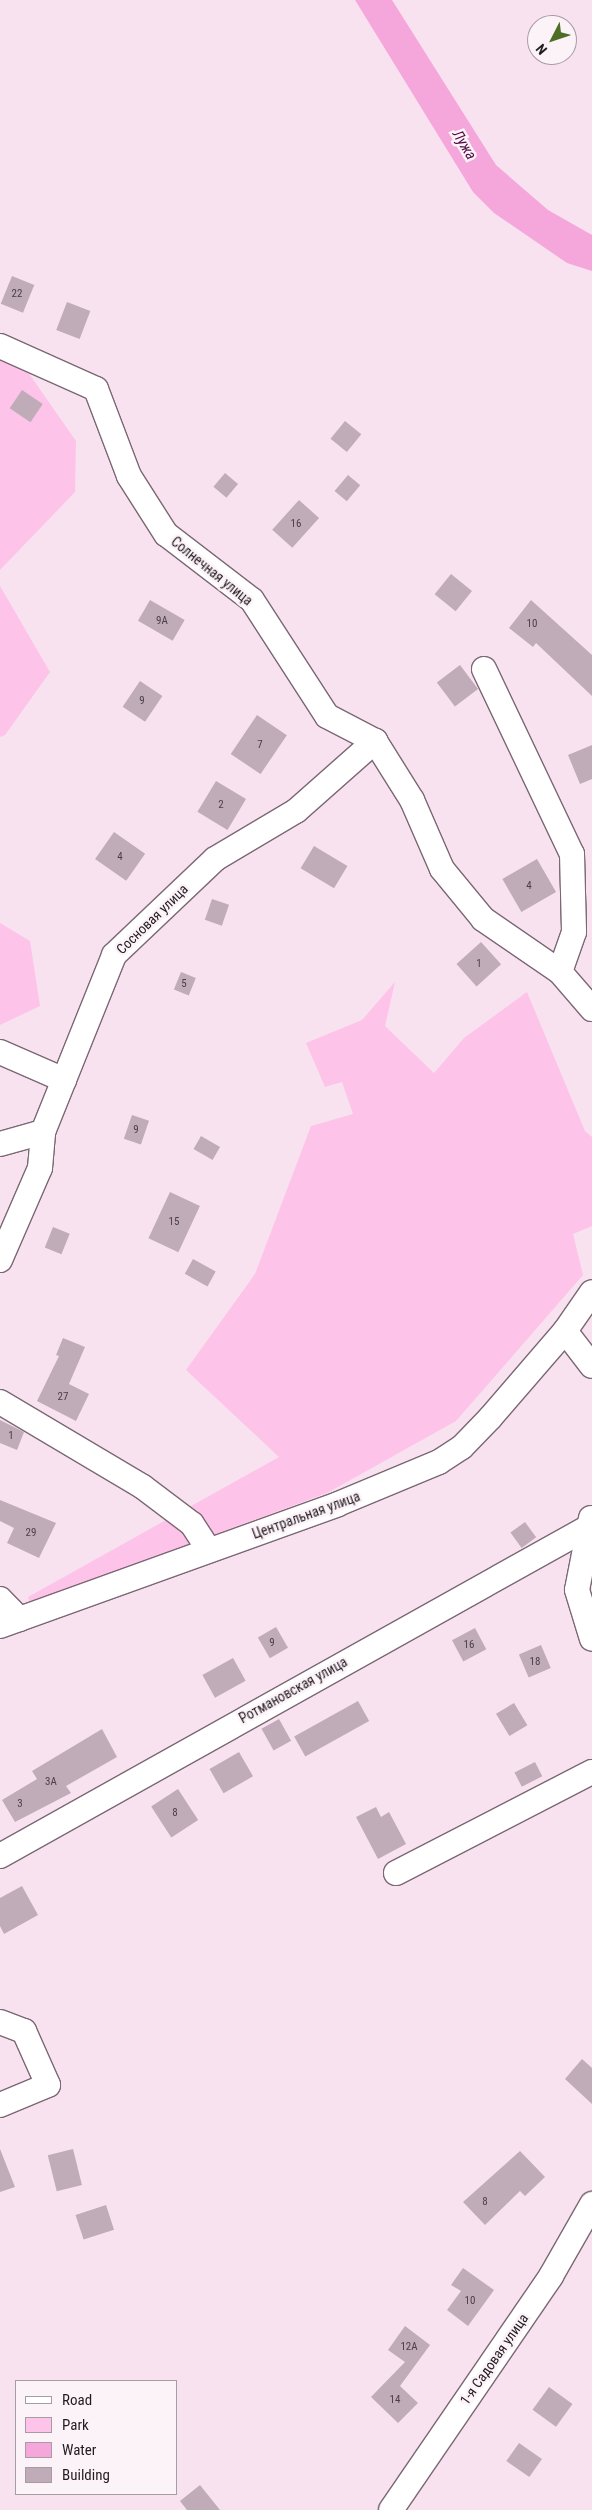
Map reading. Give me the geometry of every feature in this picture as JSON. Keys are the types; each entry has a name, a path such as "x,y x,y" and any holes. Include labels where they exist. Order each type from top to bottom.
{"street":[{"name":"Солнечная улица","path":"0,346 96,389 129,476 166,534 252,600 327,716 374,741 392,762 412,800 442,869 483,918 560,972 592,1009"},
{"path":"484,669 572,854 574,932 560,972"},
{"name":"Сосновая улица","path":"0,1260 40,1168 42,1132 114,955 215,859 296,811 374,741"},
{"path":"0,1052 64,1080"},
{"path":"0,1144 42,1132"},
{"name":"Центральная улица","path":"10,1623 338,1504 439,1462 467,1442 565,1331 592,1292"},
{"path":"565,1331 592,1366"},
{"path":"0,1402 143,1487 192,1524 209,1550"},
{"path":"590,1522 578,1590 592,1639"},
{"name":"Ротмановская улица","path":"0,1856 590,1522"},
{"path":"0,1599 10,1623"},
{"path":"396,1873 592,1772"},
{"path":"0,2022 24,2031 48,2085 0,2105"},
{"name":"1-я Садовая улица","path":"391,2510 551,2276 592,2204"}],"green space":[{"path":"0,356 23,365 76,441 75,492 0,570"},
{"path":"0,586 50,672 5,735 0,737"},
{"path":"0,923 30,941 40,1006 0,1025"},
{"path":"395,982 385,1026 434,1073 464,1038 527,992 585,1131 592,1137 592,1226 573,1234 583,1275 456,1421 327,1493 30,1603 28,1597 279,1457 186,1370 255,1274 311,1126 353,1114 342,1082 325,1087 306,1043 362,1020"}],"water":[{"name":"Лужа","path":"355,0 392,0 496,165 548,210 592,235 592,271 567,263 494,213 473,192"}],"building":[{"path":"12,276 34,285 23,313 1,304"},
{"path":"67,302 90,311 80,339 56,330"},
{"path":"22,390 43,404 30,422 10,408"},
{"path":"345,421 361,434 347,452 331,439"},
{"path":"225,473 238,484 226,498 213,487"},
{"path":"348,475 360,485 347,501 335,491"},
{"path":"299,500 319,518 292,548 272,530"},
{"path":"451,574 472,591 456,611 435,594"},
{"path":"150,600 185,620 173,641 138,621"},
{"path":"531,600 592,655 592,696 536,643 533,647 509,628"},
{"path":"460,665 478,689 455,706 437,682"},
{"path":"140,681 162,696 145,722 123,707"},
{"path":"257,715 287,735 261,774 231,754"},
{"path":"592,745 592,779 580,784 568,755"},
{"path":"216,781 246,799 227,830 197,812"},
{"path":"114,832 145,854 126,881 95,859"},
{"path":"314,846 347,866 334,888 301,868"},
{"path":"537,859 556,892 521,912 502,879"},
{"path":"212,899 229,905 222,926 205,920"},
{"path":"481,942 501,964 477,986 456,964"},
{"path":"181,972 196,978 189,996 174,990"},
{"path":"132,1115 149,1121 141,1144 124,1139"},
{"path":"201,1136 220,1147 213,1160 193,1149"},
{"path":"170,1192 200,1206 178,1252 148,1238"},
{"path":"53,1227 70,1234 61,1254 45,1247"},
{"path":"193,1259 216,1272 207,1286 185,1274"},
{"path":"63,1338 85,1347 69,1384 89,1394 76,1421 37,1401 59,1356 56,1355"},
{"path":"0,1420 24,1432 17,1450 0,1443"},
{"path":"0,1500 56,1523 39,1558 7,1543 14,1528 0,1521"},
{"path":"525,1522 536,1537 522,1548 510,1533"},
{"path":"276,1627 288,1648 270,1658 258,1638"},
{"path":"475,1628 486,1649 463,1661 452,1640"},
{"path":"541,1645 551,1668 529,1677 519,1654"},
{"path":"233,1658 246,1681 215,1698 202,1675"},
{"path":"358,1701 369,1721 305,1757 294,1736"},
{"path":"514,1703 527,1725 509,1736 496,1714"},
{"path":"279,1719 291,1741 274,1751 262,1729"},
{"path":"102,1729 117,1757 66,1786 71,1793 15,1822 2,1800 37,1779 32,1771"},
{"path":"239,1752 253,1776 224,1793 210,1769"},
{"path":"535,1762 542,1776 522,1787 515,1772"},
{"path":"178,1789 198,1820 171,1837 151,1806"},
{"path":"376,1807 381,1817 389,1812 406,1844 378,1859 356,1817"},
{"path":"22,1886 38,1915 4,1934 0,1926 0,1898"},
{"path":"582,2059 592,2068 592,2104 565,2079"},
{"path":"0,2149 15,2187 0,2192"},
{"path":"73,2149 82,2185 57,2191 48,2155"},
{"path":"520,2151 545,2177 525,2196 520,2191 485,2225 463,2202"},
{"path":"106,2205 114,2230 84,2240 76,2215"},
{"path":"463,2268 494,2290 468,2326 447,2310 461,2291 451,2285"},
{"path":"405,2326 430,2345 400,2386 418,2403 398,2423 371,2397 405,2362 388,2350"},
{"path":"549,2387 572,2404 556,2427 533,2410"},
{"path":"519,2443 542,2459 529,2477 506,2461"},
{"path":"200,2485 220,2510 187,2510 180,2501"}]}
